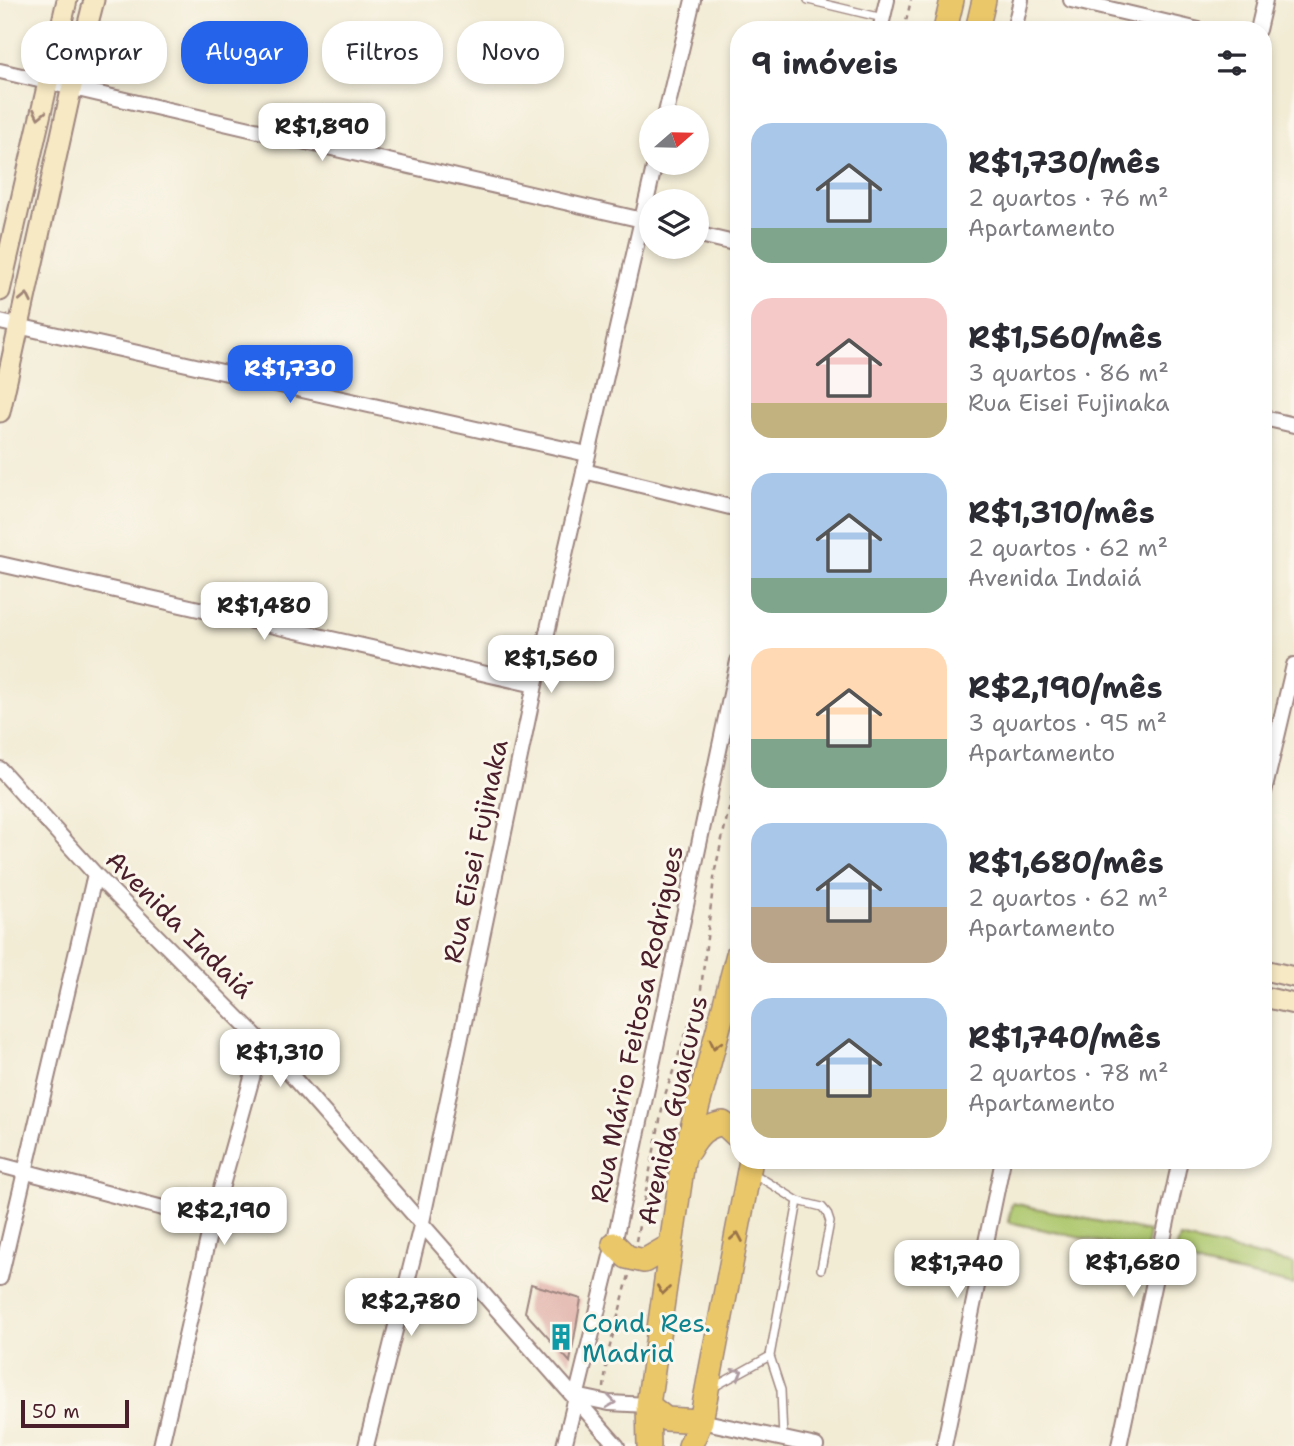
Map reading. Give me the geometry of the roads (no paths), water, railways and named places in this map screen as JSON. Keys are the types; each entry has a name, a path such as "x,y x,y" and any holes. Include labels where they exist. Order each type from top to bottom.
{"main road":[{"path":"947,21 952,0"},
{"path":"979,21 984,0"},
{"name":"Avenida Guaicurus","path":"649,1446 648,1405 668,1247 683,1161 730,984"},
{"path":"683,1161 697,1135 710,1126 723,1123 730,1130"},
{"path":"711,1424 707,1391 748,1169"},
{"path":"614,1244 627,1257 644,1261 668,1247"},
{"path":"648,1405 666,1419 711,1424"},
{"path":"690,1446 711,1424"}],"street":[{"path":"62,21 67,0"},
{"path":"0,412 72,86 94,0"},
{"path":"668,105 693,0"},
{"path":"883,21 887,0"},
{"path":"1016,21 1021,0"},
{"path":"1071,0 1161,21"},
{"path":"1260,21 1265,0"},
{"path":"0,71 21,76"},
{"path":"0,291 45,84"},
{"path":"62,84 639,219"},
{"path":"709,237 730,242"},
{"name":"Rua Eisei Fujinaka","path":"366,1446 422,1222 535,685 587,454 639,249"},
{"path":"0,322 587,454"},
{"path":"1272,420 1294,425"},
{"path":"584,471 730,507"},
{"path":"0,564 535,685"},
{"path":"1272,758 1294,665"},
{"name":"Rua Mário Feitosa Rodrigues","path":"564,1446 614,1244 730,699"},
{"name":"Avenida Indaiá","path":"0,769 94,874 262,1042 576,1396 617,1446"},
{"path":"0,1278 94,874"},
{"path":"1272,972 1294,976"},
{"path":"1272,999 1294,1004"},
{"path":"161,1446 212,1221 262,1042"},
{"path":"0,1165 212,1221"},
{"path":"944,1446 1001,1169"},
{"path":"1119,1446 1178,1169"},
{"path":"576,1396 603,1402 648,1405"},
{"path":"711,1424 816,1446"}],"lane":[{"path":"808,0 873,21"},
{"path":"756,1169 798,1201 822,1207 827,1213 830,1222 821,1269"},
{"path":"783,1439 781,1390 770,1356 798,1201"},
{"path":"707,1391 770,1356"}],"place":[{"name":"Cond. Res. Madrid","path":"561,1337"}]}
